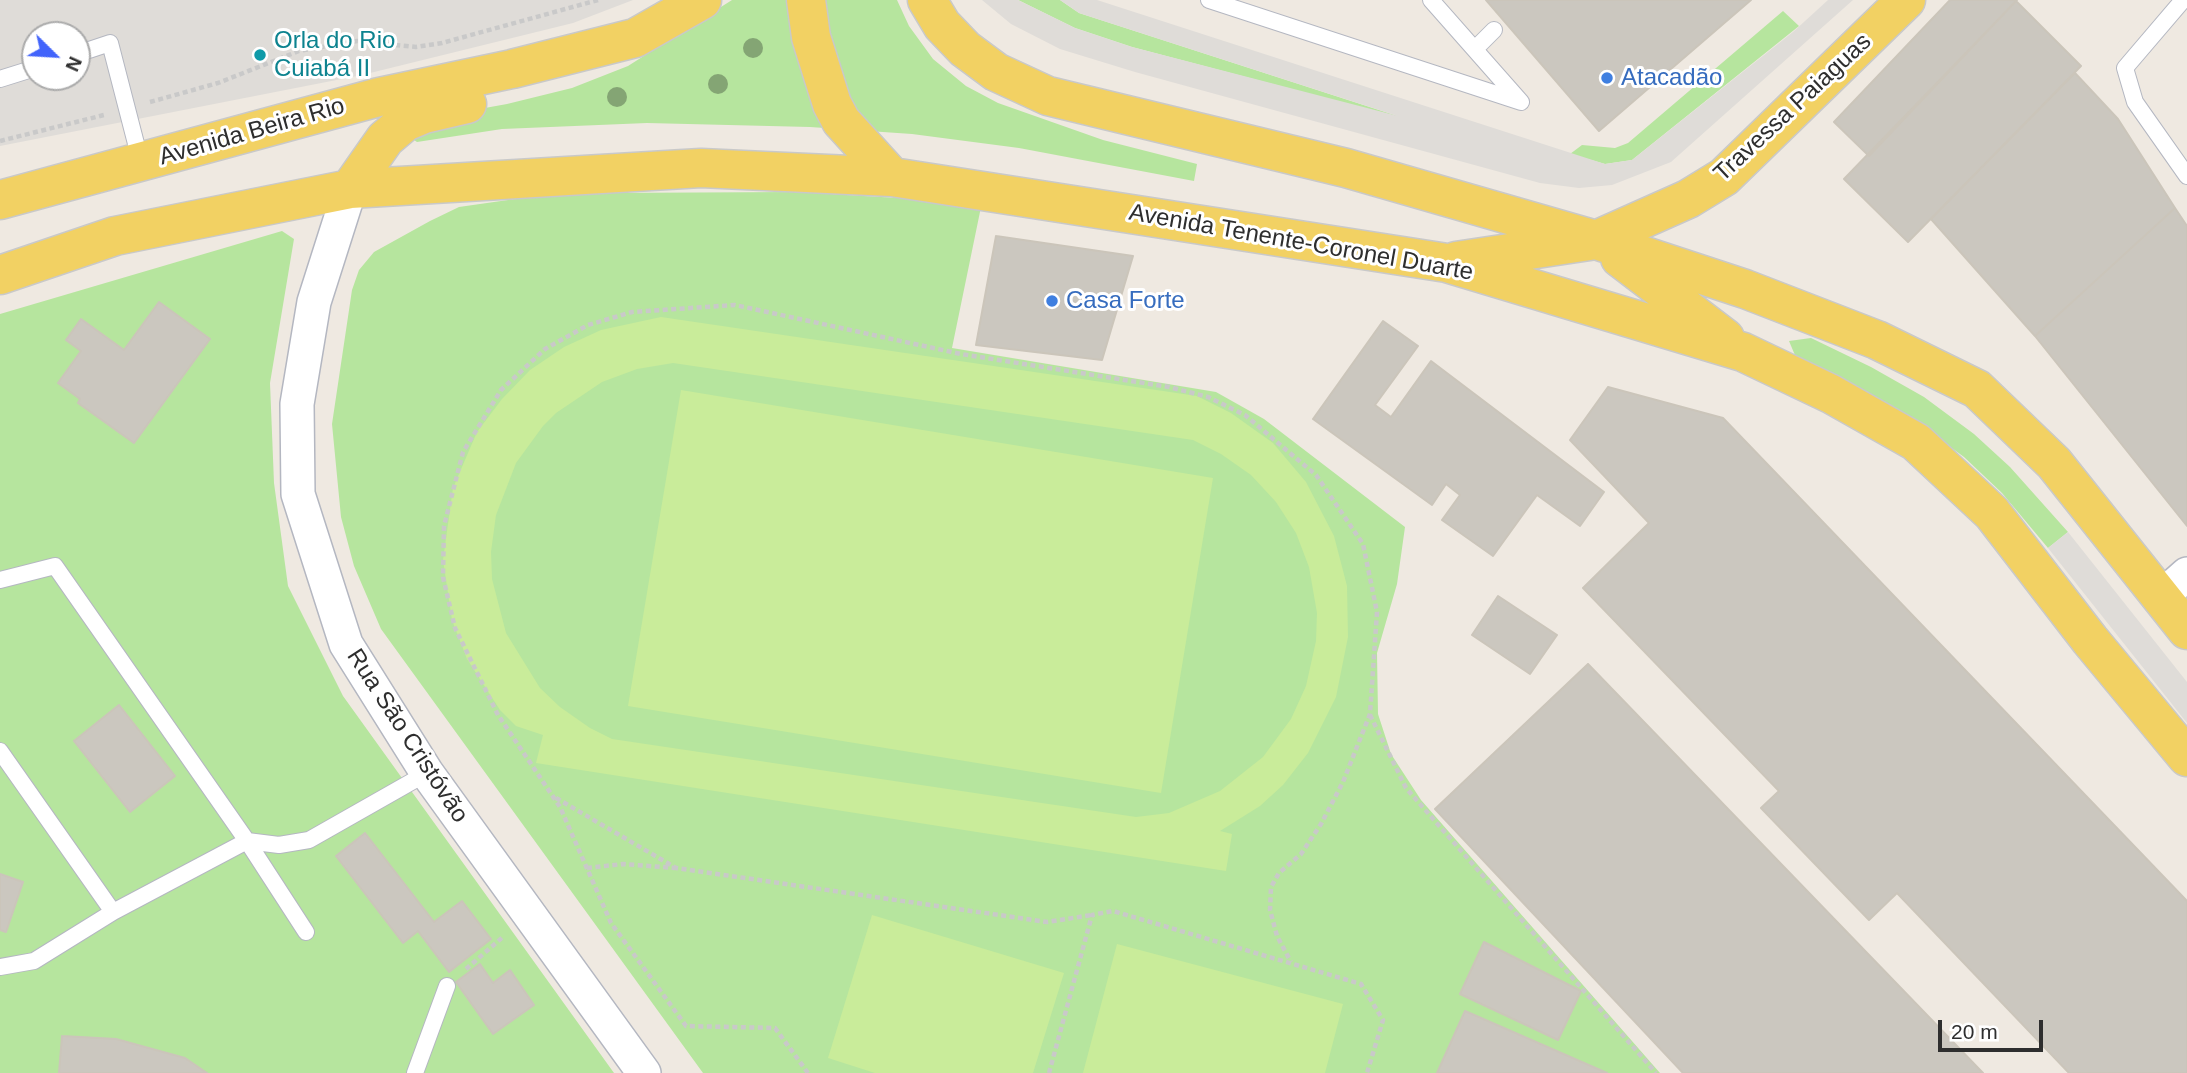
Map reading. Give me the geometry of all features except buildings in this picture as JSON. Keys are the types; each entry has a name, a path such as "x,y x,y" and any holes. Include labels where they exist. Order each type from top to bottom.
{"main road":[{"name":"Avenida Beira Rio","path":"0,200 379,97 512,69 635,38 702,0"},
{"path":"806,0 811,37 832,104 841,121 892,177"},
{"path":"928,0 942,25 965,49 996,72 1048,96 1346,168 1596,240 1745,289 1877,340 1977,389 2054,463 2174,586 2187,629"},
{"name":"Travessa Paiaguas","path":"1596,240 1688,200 1724,177 1906,0"},
{"path":"0,275 115,236 350,189 386,139 404,122 424,114 529,90 600,69 635,38"},
{"name":"Avenida Tenente-Coronel Duarte","path":"350,189 701,168 892,177 1447,262 1743,352 1831,394 1916,442 1992,513 2090,640 2187,757"},
{"path":"1447,262 1596,240 1743,352"}],"street":[{"name":"Rua São Cristóvão","path":"350,189 313,302 297,404 298,494 346,644 427,773 644,1073"}],"lane":[{"path":"1209,0 1521,102 1431,0"},
{"path":"2183,0 2125,68 2135,102 2187,176"},
{"path":"1475,50 1494,30"},
{"path":"91,49 110,43 141,163"},
{"path":"0,79 21,72"},
{"path":"0,580 55,566 247,841 306,932"},
{"path":"0,751 113,912"},
{"path":"0,967 34,961 113,912 247,841 279,845 309,840 427,773"},
{"path":"415,1073 447,986"}],"path":[{"path":"0,141 218,83 299,51 357,41 415,47 442,43 598,0"},
{"path":"808,1073 775,1028 686,1026 611,923 554,797 498,715 455,628 443,577 444,526 463,452 501,390 545,349 588,325 632,312 686,306 735,305 961,354 1169,387 1208,397 1245,415 1316,475 1363,544 1377,612 1370,714 1343,782 1321,824 1301,854 1279,873 1271,887 1270,910 1277,936 1291,962"},
{"path":"1370,714 1406,788 1656,1073"},
{"path":"554,797 676,868"},
{"path":"587,868 623,864 676,868 1046,922 1113,911 1128,914 1361,984 1383,1020 1367,1073"},
{"path":"1049,1073 1092,915"},
{"path":"447,986 513,928"}],"green space":[{"path":"732,0 897,0 909,26 933,59 966,86 998,103 1103,140 1197,164 1194,181 1019,148 912,134 810,127 647,123 502,129 417,142 411,138 413,121 507,104 572,88 628,66"},
{"path":"1018,0 1060,0 1079,13 1416,122 1132,47 1075,28"},
{"path":"1783,11 1799,26 1632,160 1605,164 1570,154 1582,145 1615,148 1628,143"},
{"path":"795,192 916,199 981,207 952,348 1216,392 1264,419 1405,527 1397,584 1377,653 1378,714 1391,754 1421,800 1660,1073 703,1073 381,629 354,566 341,517 332,424 352,290 359,270 374,252 430,221 459,207 522,198 599,193"},
{"path":"282,231 294,239 270,383 274,483 288,586 343,696 614,1073 0,1073 0,314"},
{"path":"661,317 1197,396 1231,413 1273,443 1306,482 1334,536 1347,586 1348,637 1336,697 1308,753 1283,785 1260,806 1220,831 1232,834 1226,871 536,763 543,735 516,726 500,710 467,659 452,620 443,560 453,488 477,432 502,399 530,370 564,347 601,330","holes":["673,363 1193,440 1221,454 1251,475 1276,502 1296,533 1309,567 1317,613 1316,641 1306,686 1291,719 1263,757 1220,791 1169,813 1136,817 612,739 590,728 560,707 540,688 506,633 492,579 491,552 496,515 516,463 556,413 602,382 637,369"]},
{"path":"1811,338 1924,397 1974,434 2010,467 2068,532 2048,548 2002,493 1964,457 1914,420 1797,360 1789,341"},
{"path":"681,390 1213,478 1161,793 628,706"},
{"path":"872,915 1064,973 1033,1073 875,1073 828,1058"},
{"path":"1117,944 1343,1004 1325,1073 1083,1073"}],"shaded area":[{"name":"Orla do Rio Cuiabá II","path":"0,0 633,0 573,23 362,75 0,146"},
{"path":"982,0 1018,0 1075,28 1132,47 1398,116 1079,13 1060,0 1097,0 1605,164 1632,160 1793,32 1828,0 1853,0 1671,162 1612,185 1579,188 1540,183 1060,49 1011,24"},
{"path":"2068,532 2187,682 2187,723 2048,548"}],"place":[{"name":"Orla do Rio Cuiabá II","path":"260,55"},
{"name":"Atacadão","path":"1607,78"},
{"name":"Casa Forte","path":"1052,301"}]}
